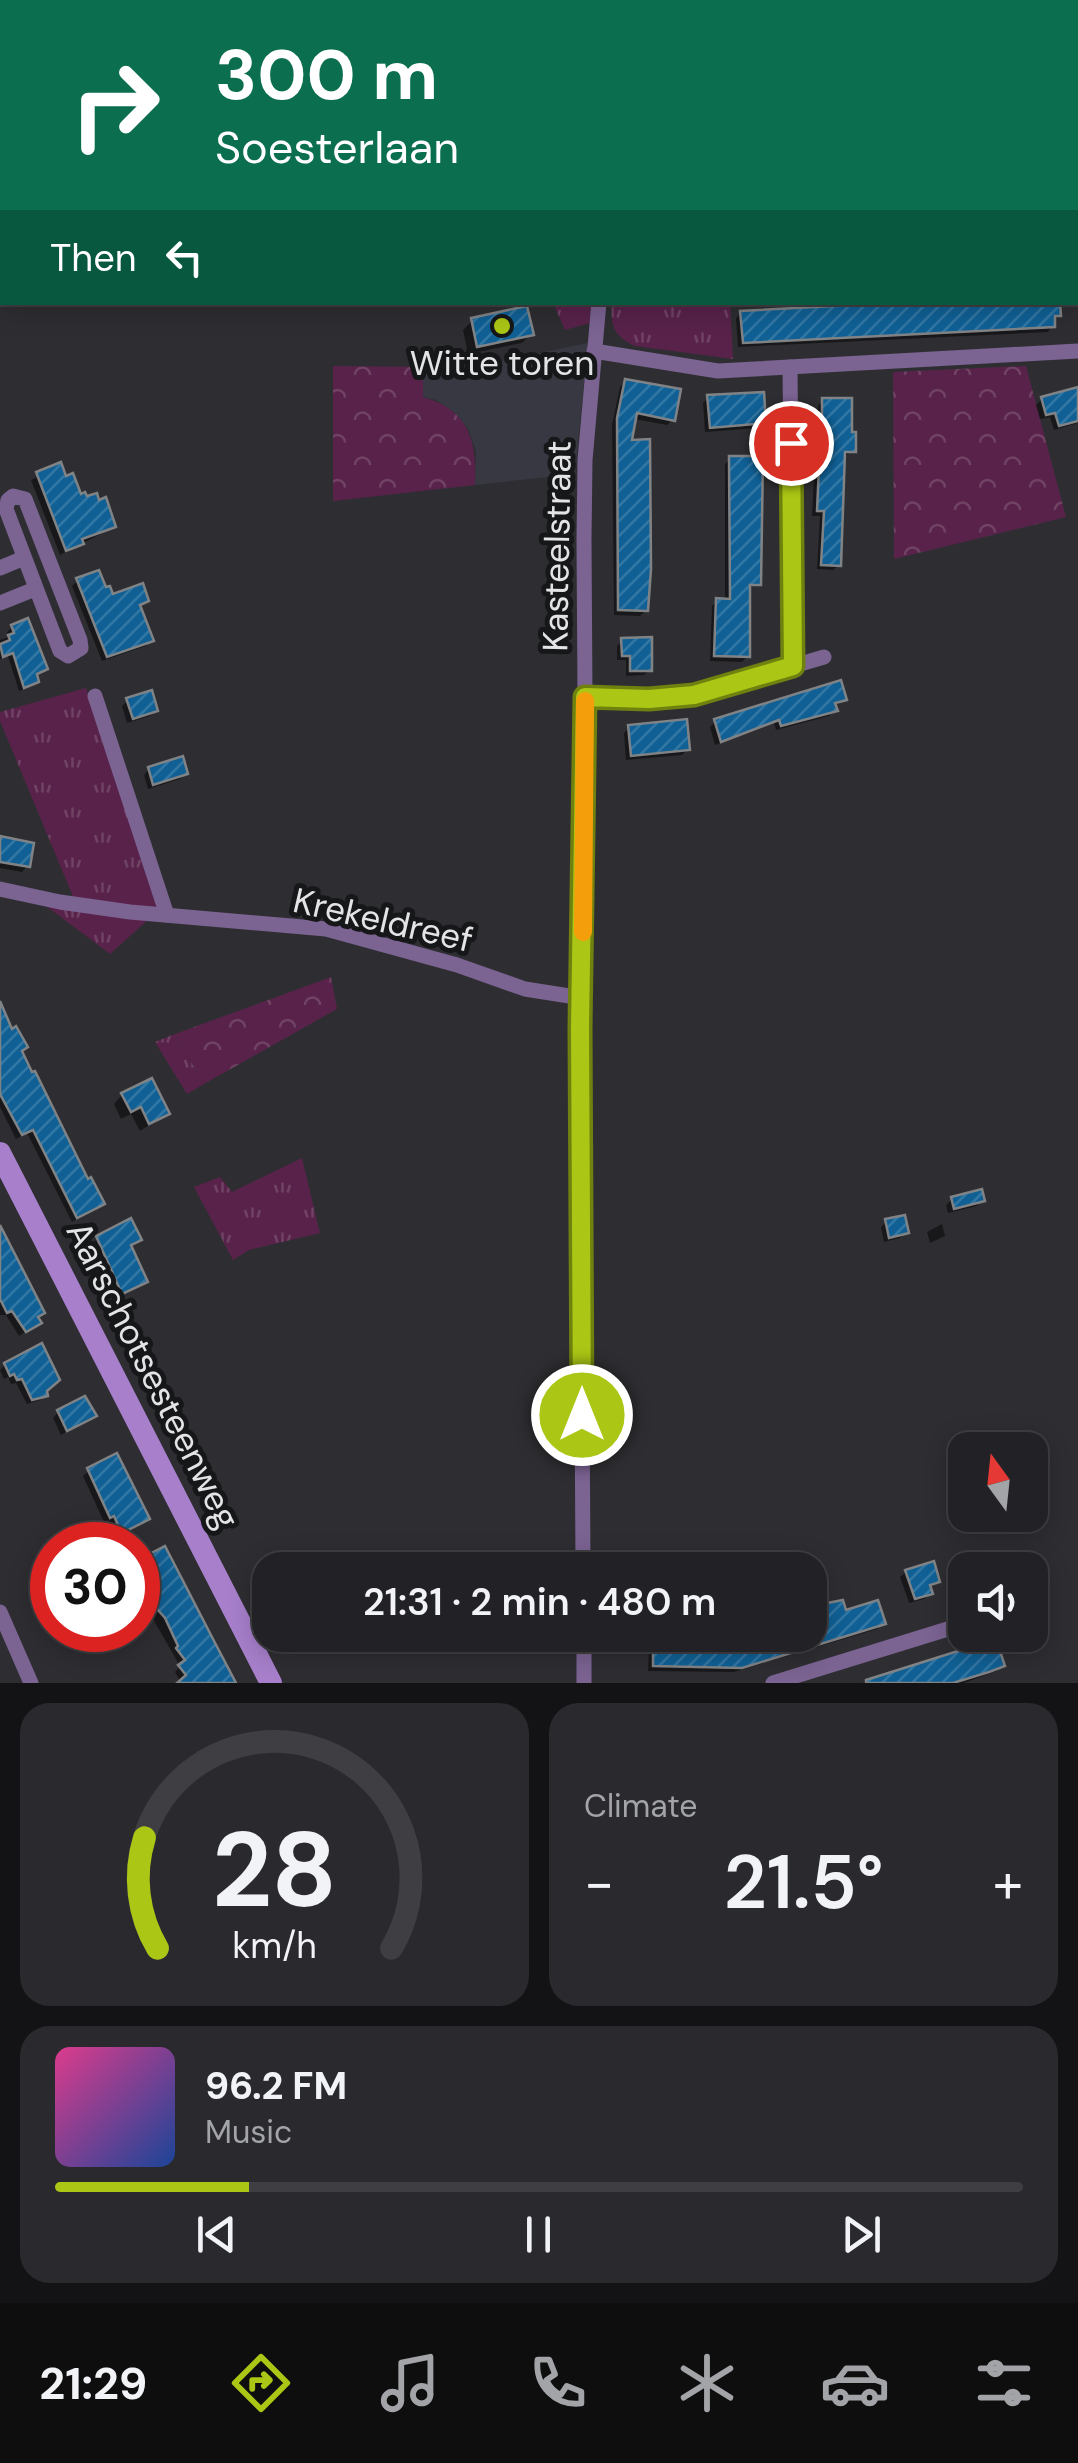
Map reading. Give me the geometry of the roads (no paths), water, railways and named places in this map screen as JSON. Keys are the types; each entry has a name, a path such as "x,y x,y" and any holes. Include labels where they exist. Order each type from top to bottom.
{"main road":[{"name":"Aarschotsesteenweg","path":"0,1153 271,1683"}],"street":[{"name":"Kasteelstraat","path":"584,1552 585,460 599,305"},
{"path":"594,351 718,371 1078,351"},
{"path":"790,367 793,666"},
{"path":"13,496 25,499 74,623 81,648 74,654 68,656 60,651 24,558 6,509 13,496"},
{"path":"0,568 24,558"},
{"path":"0,603 35,590"},
{"path":"585,697 649,699 694,695 824,658"},
{"path":"95,696 167,915"},
{"name":"Krekeldreef","path":"0,889 60,902 326,930 456,965 525,989 582,998"},
{"path":"0,1612 31,1683"},
{"path":"773,1683 948,1629"},
{"path":"584,1652 584,1683"}],"place":[{"name":"Witte toren","path":"502,326"}]}
